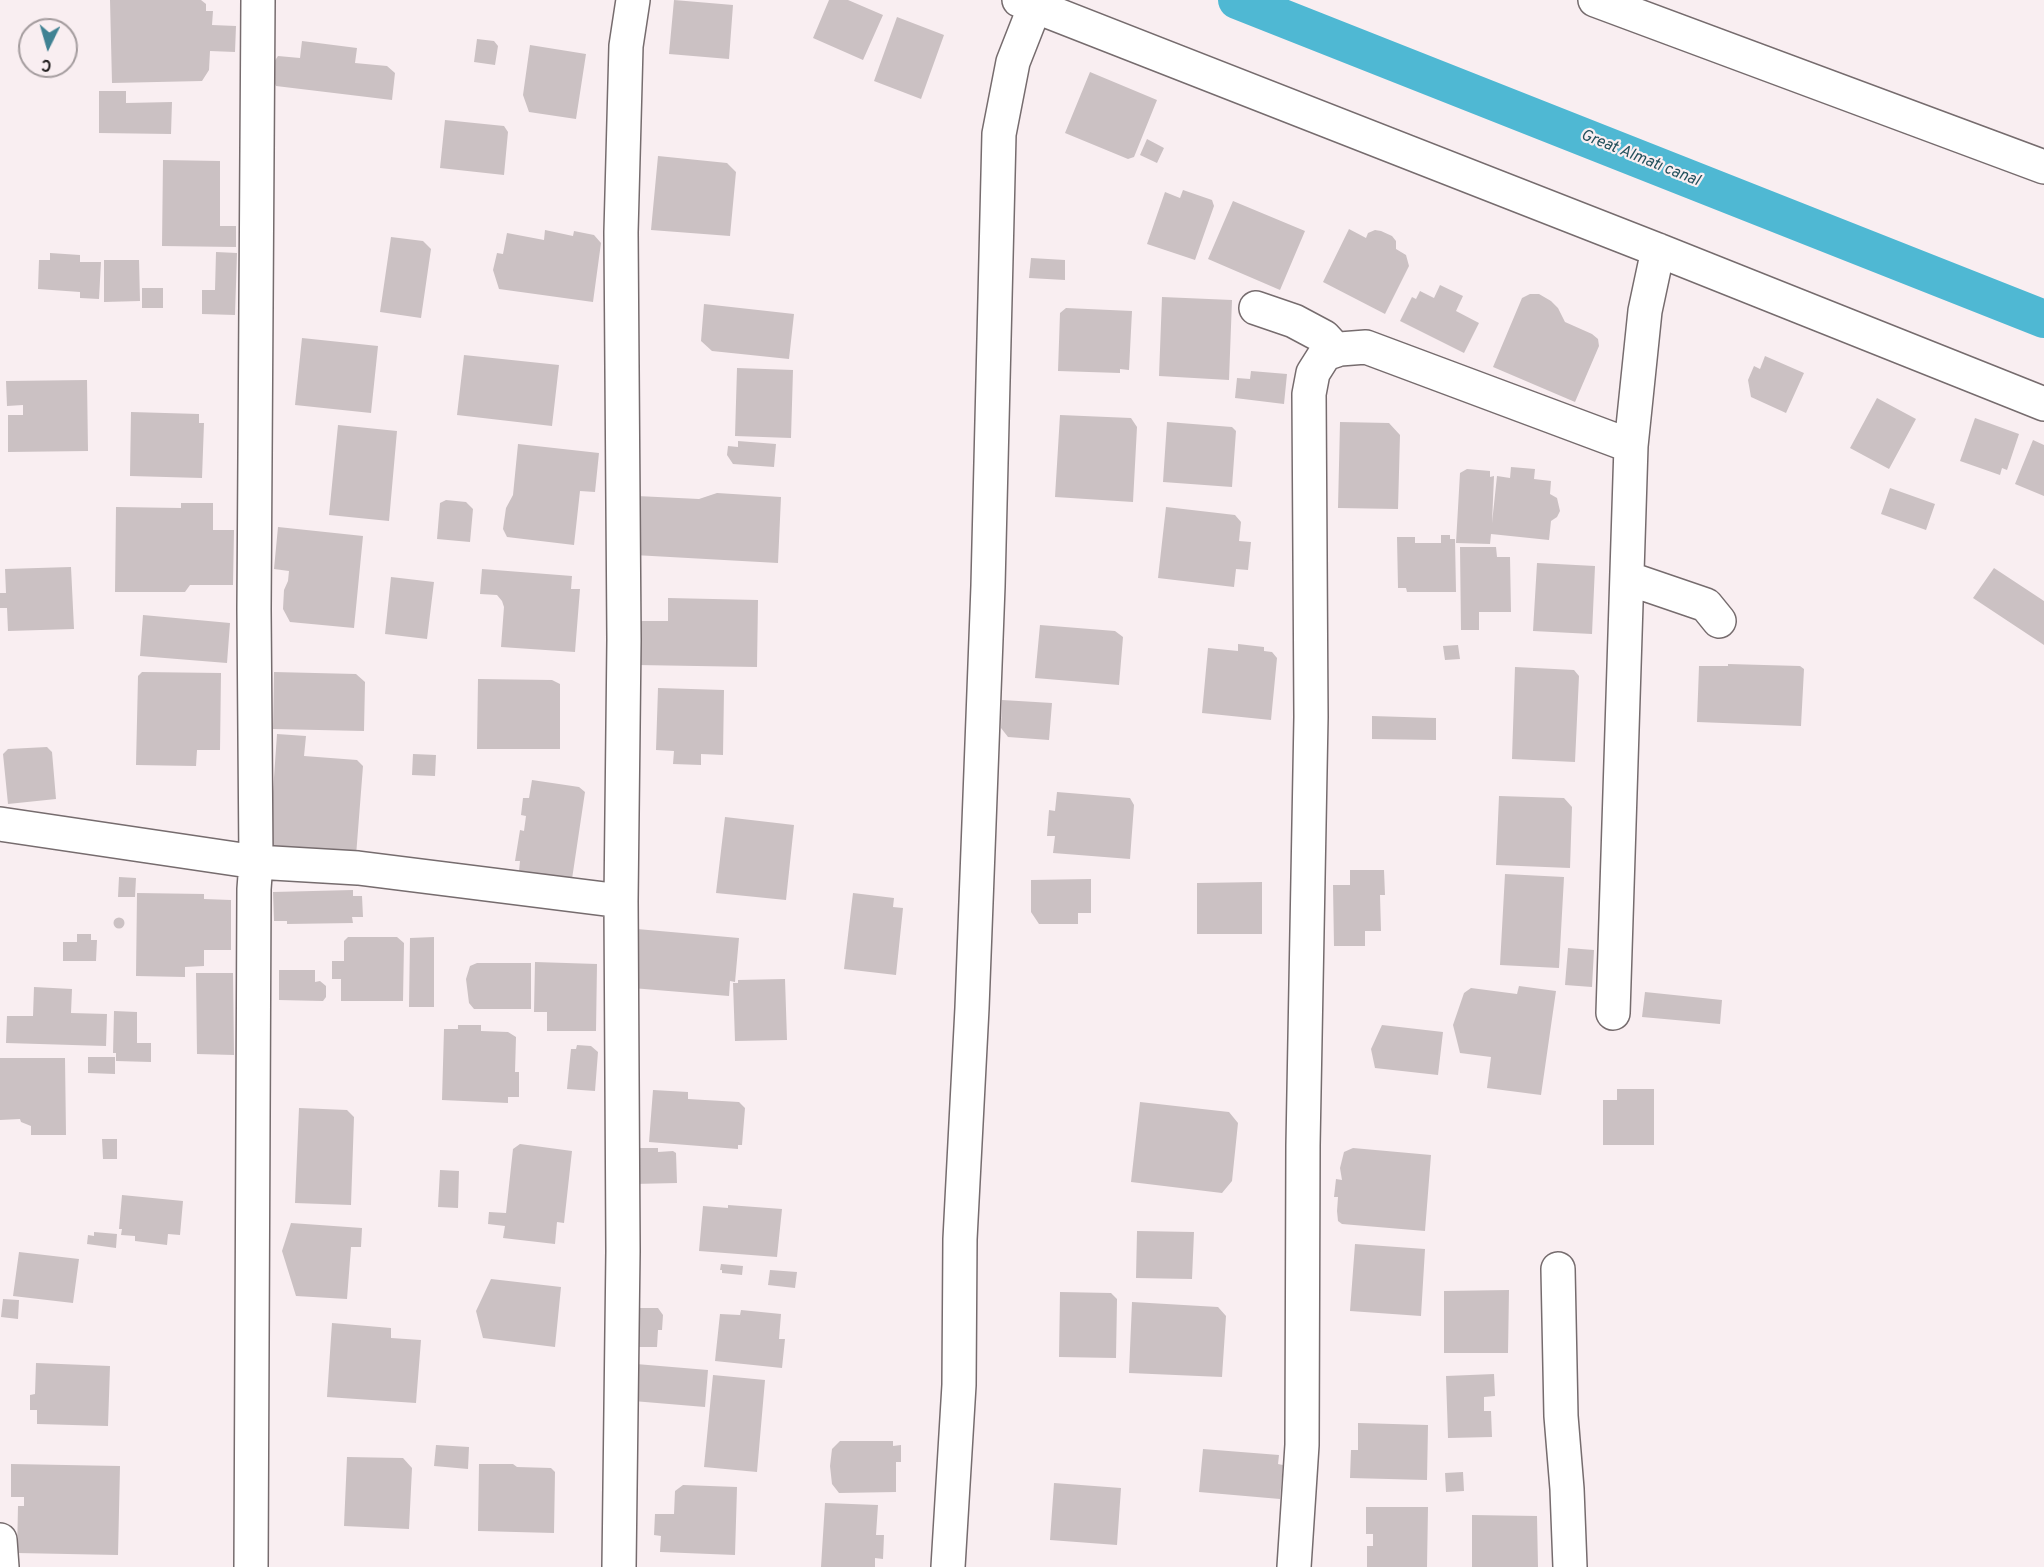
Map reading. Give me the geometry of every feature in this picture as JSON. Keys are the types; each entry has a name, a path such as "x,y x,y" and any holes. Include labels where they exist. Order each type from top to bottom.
{"street":[{"path":"251,1567 254,889 256,862 254,609 258,0"},
{"path":"619,1567 623,1251 621,901 624,640 621,232 626,46 633,0"},
{"path":"1595,0 2044,166"},
{"path":"948,1567 959,1385 960,1239 972,1008 988,586 999,134 1027,3 2044,404"},
{"path":"1612,1013 1631,447 1645,311 1658,250"},
{"path":"1256,308 1294,321 1324,337 1336,350"},
{"path":"1294,1567 1302,1445 1303,1145 1311,717 1309,394 1313,373 1325,354 1352,347 1366,347 1631,447"},
{"path":"1627,578 1706,605 1719,621"},
{"path":"0,825 256,862 358,868 621,901"},
{"path":"1558,1269 1561,1416 1570,1567"},
{"path":"0,1540 2,1567"}],"building":[{"path":"110,0 201,0 206,4 206,11 213,11 212,25 236,26 235,52 210,51 209,70 202,81 112,83"},
{"path":"674,0 733,5 729,59 669,54"},
{"path":"829,0 848,0 883,15 863,60 813,38"},
{"path":"897,17 944,35 921,99 874,81"},
{"path":"477,39 494,41 498,46 495,65 474,62"},
{"path":"302,41 357,48 355,63 387,66 395,73 392,100 276,86 272,78 274,62 278,56 300,58"},
{"path":"530,45 586,54 576,119 529,112 523,95"},
{"path":"1090,72 1157,100 1134,157 1128,159 1065,133"},
{"path":"99,91 126,91 126,103 172,102 171,134 99,133"},
{"path":"445,120 504,126 508,132 504,175 440,168"},
{"path":"1147,139 1164,148 1157,163 1140,155"},
{"path":"658,156 727,163 736,172 730,236 651,230"},
{"path":"163,160 220,161 220,226 236,226 236,247 162,246"},
{"path":"1183,190 1212,200 1214,206 1195,260 1147,244 1165,192 1180,198"},
{"path":"1233,201 1305,231 1280,290 1208,259"},
{"path":"1349,229 1366,238 1368,233 1375,230 1392,236 1396,241 1396,249 1406,255 1409,266 1385,314 1323,282"},
{"path":"545,230 573,236 574,231 594,235 601,243 593,302 499,289 493,270 497,253 503,254 507,233 544,240"},
{"path":"391,237 423,241 431,249 421,318 380,312"},
{"path":"216,252 237,253 235,315 202,314 202,290 215,290"},
{"path":"50,253 80,255 80,262 101,262 99,299 80,298 80,292 38,289 39,260 50,260"},
{"path":"1031,258 1065,260 1065,280 1029,278"},
{"path":"104,260 139,260 140,301 104,302"},
{"path":"1440,285 1463,296 1456,311 1479,323 1464,353 1400,321 1412,297 1416,299 1420,291 1434,298"},
{"path":"142,288 163,288 163,308 142,308"},
{"path":"1530,294 1539,294 1551,301 1558,308 1565,322 1598,339 1599,346 1575,402 1493,367 1522,298"},
{"path":"1162,297 1232,300 1229,380 1159,376"},
{"path":"704,304 794,314 789,359 712,351 701,341"},
{"path":"1066,308 1132,311 1129,370 1120,369 1120,373 1058,371 1060,313"},
{"path":"302,338 378,346 371,413 295,405"},
{"path":"464,355 559,365 552,426 457,415"},
{"path":"1765,356 1804,373 1786,413 1751,397 1748,380 1754,366 1760,369"},
{"path":"737,368 793,370 791,438 735,436"},
{"path":"1251,371 1287,374 1284,404 1235,398 1237,378 1250,379"},
{"path":"87,380 88,451 8,452 8,415 23,415 23,405 7,406 6,381"},
{"path":"1877,398 1916,419 1889,469 1850,448"},
{"path":"131,412 199,414 199,423 204,423 202,478 130,476"},
{"path":"1060,415 1131,418 1137,427 1133,502 1055,497"},
{"path":"1975,418 2019,434 2007,470 2002,468 2000,475 1960,461"},
{"path":"1167,422 1232,427 1236,431 1232,487 1163,482"},
{"path":"1340,422 1389,423 1400,435 1398,509 1338,508"},
{"path":"338,425 397,431 389,521 329,515"},
{"path":"2033,440 2044,445 2044,496 2015,484"},
{"path":"738,441 776,444 774,467 733,464 727,455 728,446 738,447"},
{"path":"518,444 599,453 595,492 580,491 574,545 507,537 503,529 506,508 513,495"},
{"path":"1511,467 1535,469 1534,479 1551,481 1550,494 1557,498 1560,511 1551,521 1549,540 1491,534 1490,544 1456,543 1460,473 1467,469 1490,471 1490,477 1494,476 1492,523 1497,476 1510,478"},
{"path":"1890,488 1935,504 1926,530 1881,514"},
{"path":"717,493 781,497 778,563 634,555 637,496 699,499"},
{"path":"446,500 466,502 473,509 470,542 437,539 440,503"},
{"path":"181,503 213,503 213,530 234,530 233,585 190,585 185,592 115,592 116,507 181,508"},
{"path":"1166,507 1235,515 1241,522 1239,541 1251,542 1248,570 1236,569 1234,587 1158,578"},
{"path":"278,527 363,536 354,628 290,622 283,609 284,590 289,571 274,569"},
{"path":"1441,535 1450,535 1450,539 1455,539 1456,592 1407,592 1406,588 1398,588 1397,537 1415,537 1415,543 1441,543"},
{"path":"1460,547 1496,547 1497,557 1510,557 1511,612 1479,612 1479,630 1461,630"},
{"path":"1537,563 1595,566 1592,634 1533,631"},
{"path":"71,567 74,629 8,631 7,608 0,608 0,593 6,593 5,569"},
{"path":"1994,568 2044,601 2044,645 1973,598"},
{"path":"482,569 572,576 571,589 580,589 575,652 501,647 504,607 497,595 480,594"},
{"path":"391,577 434,582 427,639 385,634"},
{"path":"668,598 758,600 757,667 637,665 637,621 668,621"},
{"path":"143,615 230,623 227,663 140,656"},
{"path":"1040,625 1115,631 1123,637 1119,685 1035,678"},
{"path":"1238,644 1264,647 1264,651 1272,652 1277,658 1271,720 1202,713 1208,648 1238,651"},
{"path":"1458,645 1460,659 1445,660 1443,646"},
{"path":"1728,664 1800,666 1804,669 1801,726 1697,722 1699,666 1728,666"},
{"path":"1515,667 1574,670 1579,676 1575,762 1512,759"},
{"path":"142,672 221,673 220,750 197,750 196,766 136,765 138,676"},
{"path":"274,672 356,674 365,682 364,731 273,729"},
{"path":"478,679 552,680 560,684 560,749 477,749"},
{"path":"658,688 724,690 723,755 701,754 701,765 673,764 674,751 656,750"},
{"path":"1002,700 1052,703 1049,740 1008,737 1001,728"},
{"path":"1372,716 1436,718 1436,740 1372,739"},
{"path":"277,734 306,736 304,756 357,760 363,766 356,856 269,850"},
{"path":"47,747 52,752 56,799 8,804 3,754 8,749"},
{"path":"413,754 436,755 435,776 412,775"},
{"path":"532,780 579,787 585,792 572,879 519,871 520,861 515,861 520,830 524,831 526,816 521,815 523,798 529,798"},
{"path":"1057,792 1130,798 1134,805 1130,859 1053,853 1055,836 1047,836 1049,810 1055,811"},
{"path":"1499,796 1564,798 1572,807 1570,868 1496,865"},
{"path":"725,817 794,825 786,900 716,893"},
{"path":"1350,870 1384,870 1385,895 1380,895 1381,931 1365,931 1365,946 1334,946 1333,885 1350,885"},
{"path":"1505,874 1564,877 1559,968 1500,965"},
{"path":"119,877 136,878 135,897 118,897"},
{"path":"1091,879 1091,913 1078,913 1078,924 1039,924 1031,912 1031,880"},
{"path":"1262,882 1262,934 1197,934 1197,883"},
{"path":"353,890 353,896 362,896 363,917 352,917 353,923 287,924 287,921 274,921 273,892"},
{"path":"137,893 204,894 204,899 231,900 231,950 204,950 204,966 185,967 185,977 136,976"},
{"path":"853,893 894,898 893,907 903,908 896,975 844,969"},
{"path":"119,917 125,923 119,929 113,923"},
{"path":"637,929 739,938 735,982 730,981 729,996 632,988"},
{"path":"77,934 91,934 91,940 97,940 96,961 63,961 63,942 77,942"},
{"path":"348,937 397,937 404,943 403,1001 341,1001 341,979 332,979 332,961 344,961 344,941"},
{"path":"434,937 434,1007 409,1007 410,938"},
{"path":"1568,948 1594,950 1592,987 1565,985"},
{"path":"535,962 597,964 596,1031 547,1031 547,1012 534,1012"},
{"path":"477,963 531,963 531,1009 474,1009 469,1003 466,979 470,966"},
{"path":"279,970 315,970 315,982 320,981 326,986 326,997 323,1001 279,1000"},
{"path":"196,973 233,973 234,1055 197,1054"},
{"path":"785,979 787,1040 735,1041 733,983 738,983 738,980"},
{"path":"1519,986 1556,991 1541,1095 1487,1088 1491,1057 1460,1053 1453,1025 1464,993 1471,988 1517,994"},
{"path":"34,987 72,989 71,1013 107,1014 106,1046 6,1043 7,1016 33,1016"},
{"path":"1645,992 1722,1000 1720,1024 1642,1017"},
{"path":"114,1011 137,1012 137,1043 151,1043 151,1062 116,1061 116,1053 113,1053"},
{"path":"458,1025 481,1025 481,1031 508,1032 516,1037 515,1072 519,1072 519,1097 508,1097 508,1103 442,1100 444,1029 458,1029"},
{"path":"1382,1025 1443,1032 1438,1075 1375,1068 1371,1049"},
{"path":"577,1045 591,1046 598,1052 595,1091 567,1089 571,1049 576,1049"},
{"path":"88,1057 115,1057 115,1074 88,1073"},
{"path":"0,1058 65,1058 66,1135 31,1135 31,1126 21,1122 20,1119 0,1120"},
{"path":"1617,1089 1654,1089 1654,1145 1603,1145 1603,1100 1617,1100"},
{"path":"653,1090 688,1092 688,1099 739,1102 745,1108 742,1145 738,1145 738,1149 649,1142"},
{"path":"1140,1102 1229,1112 1238,1123 1232,1181 1222,1193 1131,1182"},
{"path":"299,1108 347,1110 354,1117 351,1205 295,1203"},
{"path":"102,1139 117,1139 117,1159 103,1159"},
{"path":"520,1144 572,1151 564,1223 557,1222 555,1244 503,1238 505,1226 488,1224 489,1212 506,1213 513,1149"},
{"path":"634,1148 658,1148 658,1152 673,1151 676,1153 677,1183 634,1184"},
{"path":"1353,1148 1431,1155 1425,1231 1342,1224 1338,1221 1338,1197 1334,1197 1336,1179 1342,1180 1340,1168 1344,1152"},
{"path":"440,1170 459,1171 458,1208 438,1207"},
{"path":"122,1195 183,1201 180,1235 168,1234 167,1245 135,1241 135,1236 121,1235 122,1229 119,1229"},
{"path":"728,1205 782,1209 777,1257 699,1251 703,1206 728,1208"},
{"path":"291,1223 362,1228 361,1247 351,1247 347,1299 296,1296 282,1251"},
{"path":"1137,1231 1194,1232 1192,1279 1136,1278"},
{"path":"94,1232 117,1234 116,1248 87,1244 88,1235 94,1236"},
{"path":"1355,1244 1425,1249 1421,1316 1350,1311"},
{"path":"19,1252 79,1259 73,1303 13,1296"},
{"path":"721,1264 743,1266 742,1275 722,1273"},
{"path":"770,1270 797,1272 795,1288 768,1285"},
{"path":"491,1279 561,1287 555,1347 483,1338 476,1311"},
{"path":"1509,1290 1508,1353 1444,1353 1444,1291"},
{"path":"1060,1292 1111,1293 1117,1299 1116,1358 1059,1357"},
{"path":"3,1299 19,1300 18,1319 1,1317"},
{"path":"1132,1302 1218,1307 1226,1316 1222,1377 1129,1373"},
{"path":"638,1308 658,1308 663,1315 662,1330 658,1330 657,1347 638,1347"},
{"path":"741,1310 781,1314 779,1339 785,1339 782,1368 715,1361 720,1314 740,1315"},
{"path":"332,1323 391,1328 391,1338 421,1340 416,1403 327,1397"},
{"path":"36,1363 110,1366 108,1426 37,1424 37,1410 30,1410 30,1395 35,1394"},
{"path":"636,1364 708,1370 705,1407 633,1401"},
{"path":"1494,1374 1495,1396 1484,1397 1484,1411 1491,1411 1492,1437 1448,1438 1446,1376"},
{"path":"713,1375 765,1380 757,1472 704,1467"},
{"path":"1358,1423 1428,1425 1427,1480 1350,1478 1351,1450 1358,1450"},
{"path":"840,1441 893,1441 893,1446 901,1445 901,1462 896,1462 896,1492 839,1493 832,1484 830,1466 832,1449"},
{"path":"436,1445 469,1447 468,1469 434,1466"},
{"path":"1203,1449 1279,1455 1278,1464 1283,1465 1280,1499 1199,1492"},
{"path":"347,1457 403,1458 412,1468 409,1529 344,1526"},
{"path":"11,1464 120,1466 118,1555 17,1553 18,1506 24,1506 24,1497 11,1497"},
{"path":"479,1464 513,1464 517,1467 551,1468 555,1472 554,1533 478,1531"},
{"path":"1463,1472 1464,1491 1446,1492 1445,1473"},
{"path":"1054,1483 1121,1488 1117,1545 1050,1540"},
{"path":"683,1485 737,1487 735,1555 660,1552 661,1536 654,1535 655,1514 674,1514 675,1491"},
{"path":"825,1503 878,1505 876,1535 884,1535 883,1559 875,1558 875,1567 821,1567"},
{"path":"1366,1507 1428,1507 1427,1567 1367,1567 1367,1546 1373,1546 1373,1534 1366,1534"},
{"path":"1472,1515 1537,1516 1538,1567 1472,1567"}],"waterway":[{"name":"Great Almatı canal","path":"1237,0 2044,319"}]}
